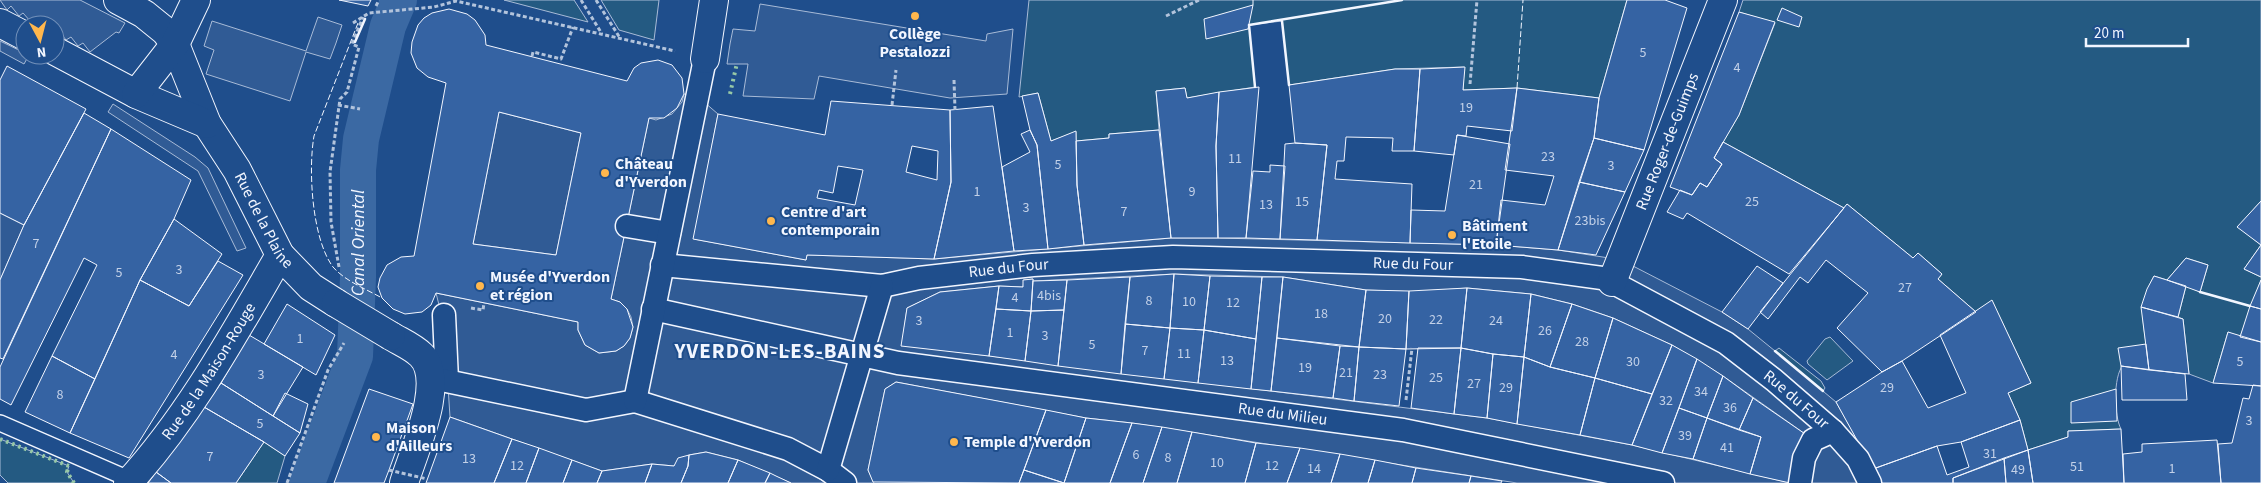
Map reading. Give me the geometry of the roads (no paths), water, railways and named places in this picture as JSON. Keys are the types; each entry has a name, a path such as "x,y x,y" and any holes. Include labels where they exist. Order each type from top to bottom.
{"street":[{"name":"Rue de la Plaine","path":"118,0 144,14 165,31 175,44 207,124 237,170 280,256 311,287 422,355 439,379"},
{"path":"136,94 175,44 196,0"},
{"path":"635,401 705,59 714,0"},
{"name":"Rue Roger-de-Guimps","path":"1612,282 1723,0"},
{"path":"0,23 15,31"},
{"path":"65,57 136,94 207,124"},
{"path":"627,226 669,234"},
{"name":"Rue de la Maison-Rouge","path":"130,481 149,460 190,404 280,256"},
{"name":"Rue du Four","path":"662,265 882,286 919,278 1033,265 1173,257 1522,267 1602,278 1726,343 1774,380 1833,431 1858,459 1870,483"},
{"path":"439,379 586,410 635,401 788,449 836,477 862,356 882,286"},
{"name":"Rue du Milieu","path":"653,309 898,363 1402,430 1663,483"},
{"path":"407,478 439,379 444,315"},
{"path":"1800,483 1804,458 1813,440 1833,431"}],"lane":[{"path":"0,423 130,481"}],"waterway":[{"name":"Canal Oriental","path":"307,483 355,356 358,277 358,170 361,139 388,26 399,0"}],"place":[{"name":"Collège Pestalozzi","path":"915,16"},
{"name":"Château d'Yverdon","path":"605,173"},
{"name":"Centre d'art contemporain","path":"771,221"},
{"name":"Bâtiment l'Etoile","path":"1452,235"},
{"name":"Musée d'Yverdon et région","path":"480,286"},
{"name":"Maison d'Ailleurs","path":"376,437"},
{"name":"Temple d'Yverdon","path":"954,442"}],"district":[{"name":"YVERDON-LES-BAINS","path":"780,351"}]}
